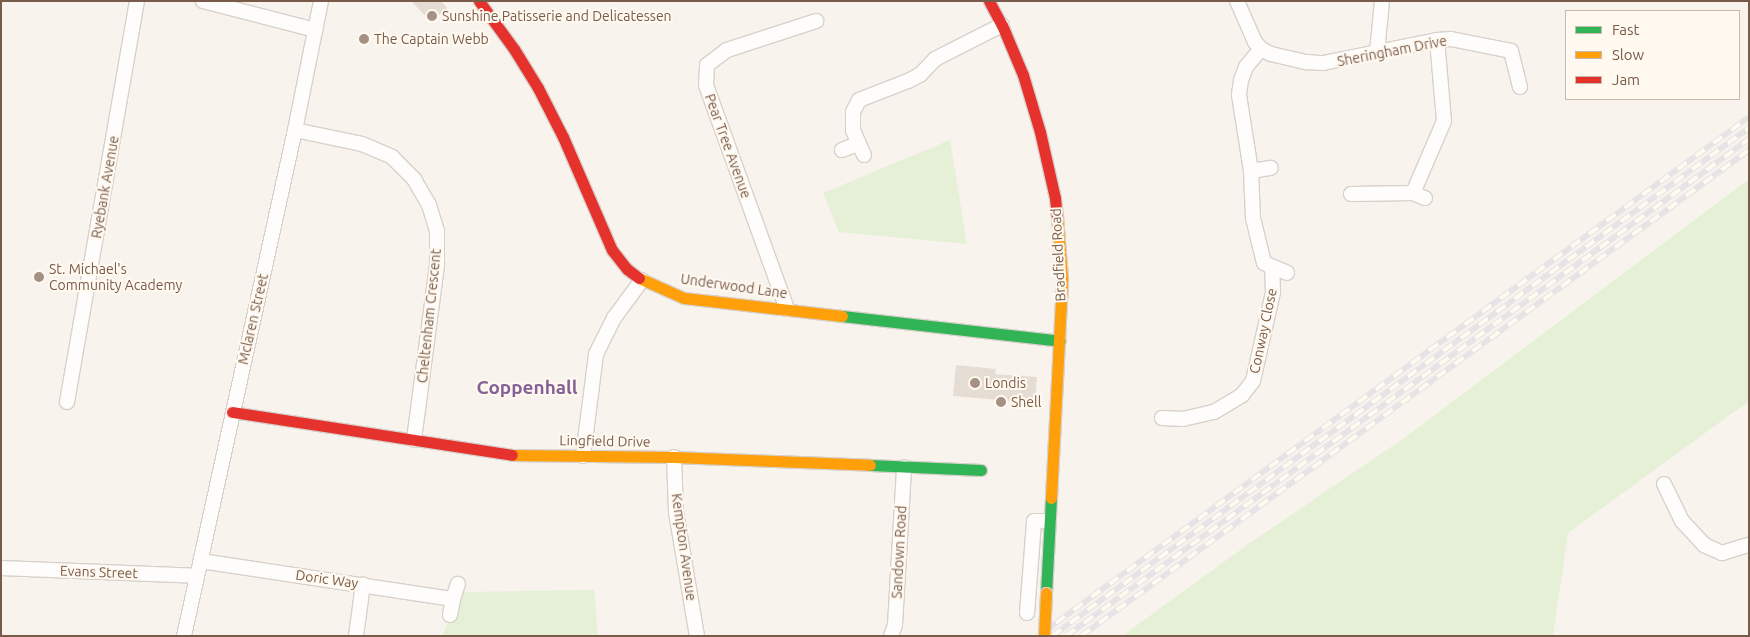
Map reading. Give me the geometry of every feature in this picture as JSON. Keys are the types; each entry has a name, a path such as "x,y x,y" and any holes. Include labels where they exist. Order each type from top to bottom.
{"street":[{"name":"Ryebank Avenue","path":"67,402 137,1"},
{"path":"203,1 315,30"},
{"name":"Mclaren Street","path":"184,636 295,130 321,1"},
{"name":"Underwood Lane","path":"479,1 514,49 538,88 563,137 612,250 627,269 642,280 684,298 1060,341"},
{"name":"Bradfield Road","path":"989,1 1002,25 1023,75 1040,132 1056,198 1062,278 1060,341 1048,521 1044,636"},
{"path":"1237,1 1255,42 1261,49"},
{"path":"1377,52 1382,1"},
{"name":"Pear Tree Avenue","path":"787,309 706,85 707,65 727,50 816,21"},
{"path":"842,150 861,149 853,120 855,105 859,100 908,82 920,75 934,59 1002,25"},
{"name":"Sheringham Drive","path":"1261,49 1291,59 1323,63 1437,40 1451,39 1511,51 1520,87"},
{"path":"1351,194 1419,195 1444,121 1437,40"},
{"name":"Conway Close","path":"1261,49 1246,67 1241,80 1240,95 1251,171 1253,218 1264,263 1287,273"},
{"name":"Cheltenham Crescent","path":"295,130 362,144 392,157 414,179 429,205 437,231 437,265 414,439"},
{"path":"1251,171 1272,168"},
{"name":"Conway Close","path":"1162,418 1190,418 1214,412 1242,395 1253,381 1273,292 1272,268"},
{"path":"583,456 596,354 614,318 642,280"},
{"name":"Lingfield Drive","path":"232,412 510,454 674,457 981,470"},
{"name":"Kempton Avenue","path":"674,457 676,512 697,636"},
{"name":"Sandown Road","path":"891,636 895,624 904,467"},
{"path":"1664,484 1682,521 1704,545 1722,553 1749,545"},
{"path":"1027,613 1034,521 1048,521"},
{"name":"Doric Way","path":"201,561 453,598"},
{"name":"Evans Street","path":"1,568 196,576"},
{"path":"356,636 363,584"},
{"path":"450,615 458,584"}],"green space":[{"path":"950,140 967,244 839,232 823,193"},
{"path":"1749,179 1749,401 1568,533 1553,636 1122,636 1247,545 1407,436"},
{"path":"594,590 598,636 442,636 462,592"}],"building":[{"name":"Sunshine Patisserie and Delicatessen","path":"411,1 441,1 447,8 431,22"},
{"path":"956,365 996,369 995,374 1037,377 1035,403 953,396"}],"railway":[{"path":"1038,636 1749,117"},
{"path":"1052,636 1749,128"},
{"path":"1066,636 1749,139"},
{"path":"1081,636 1749,150"}],"traffic: fast":[{"path":"842,316 1060,341"},
{"path":"870,465 981,470"},
{"path":"1046,593 1051,498"}],"traffic: slow":[{"path":"1051,498 1062,278 1057,216"},
{"path":"639,278 684,298 842,316"},
{"path":"512,455 674,457 870,465"},
{"path":"1044,636 1046,593"}],"traffic: jam":[{"path":"479,1 514,49 538,88 563,137 612,250 627,269 639,278"},
{"path":"989,1 1002,25 1023,75 1040,132 1055,198 1057,216"},
{"path":"232,412 512,455"}],"place":[{"name":"Sunshine Patisserie and Delicatessen","path":"432,16"},
{"name":"The Captain Webb","path":"364,39"},
{"name":"St. Michael's Community Academy","path":"39,277"},
{"name":"Londis","path":"975,383"},
{"name":"Shell","path":"1001,402"}],"district":[{"name":"Coppenhall","path":"527,388"}]}
